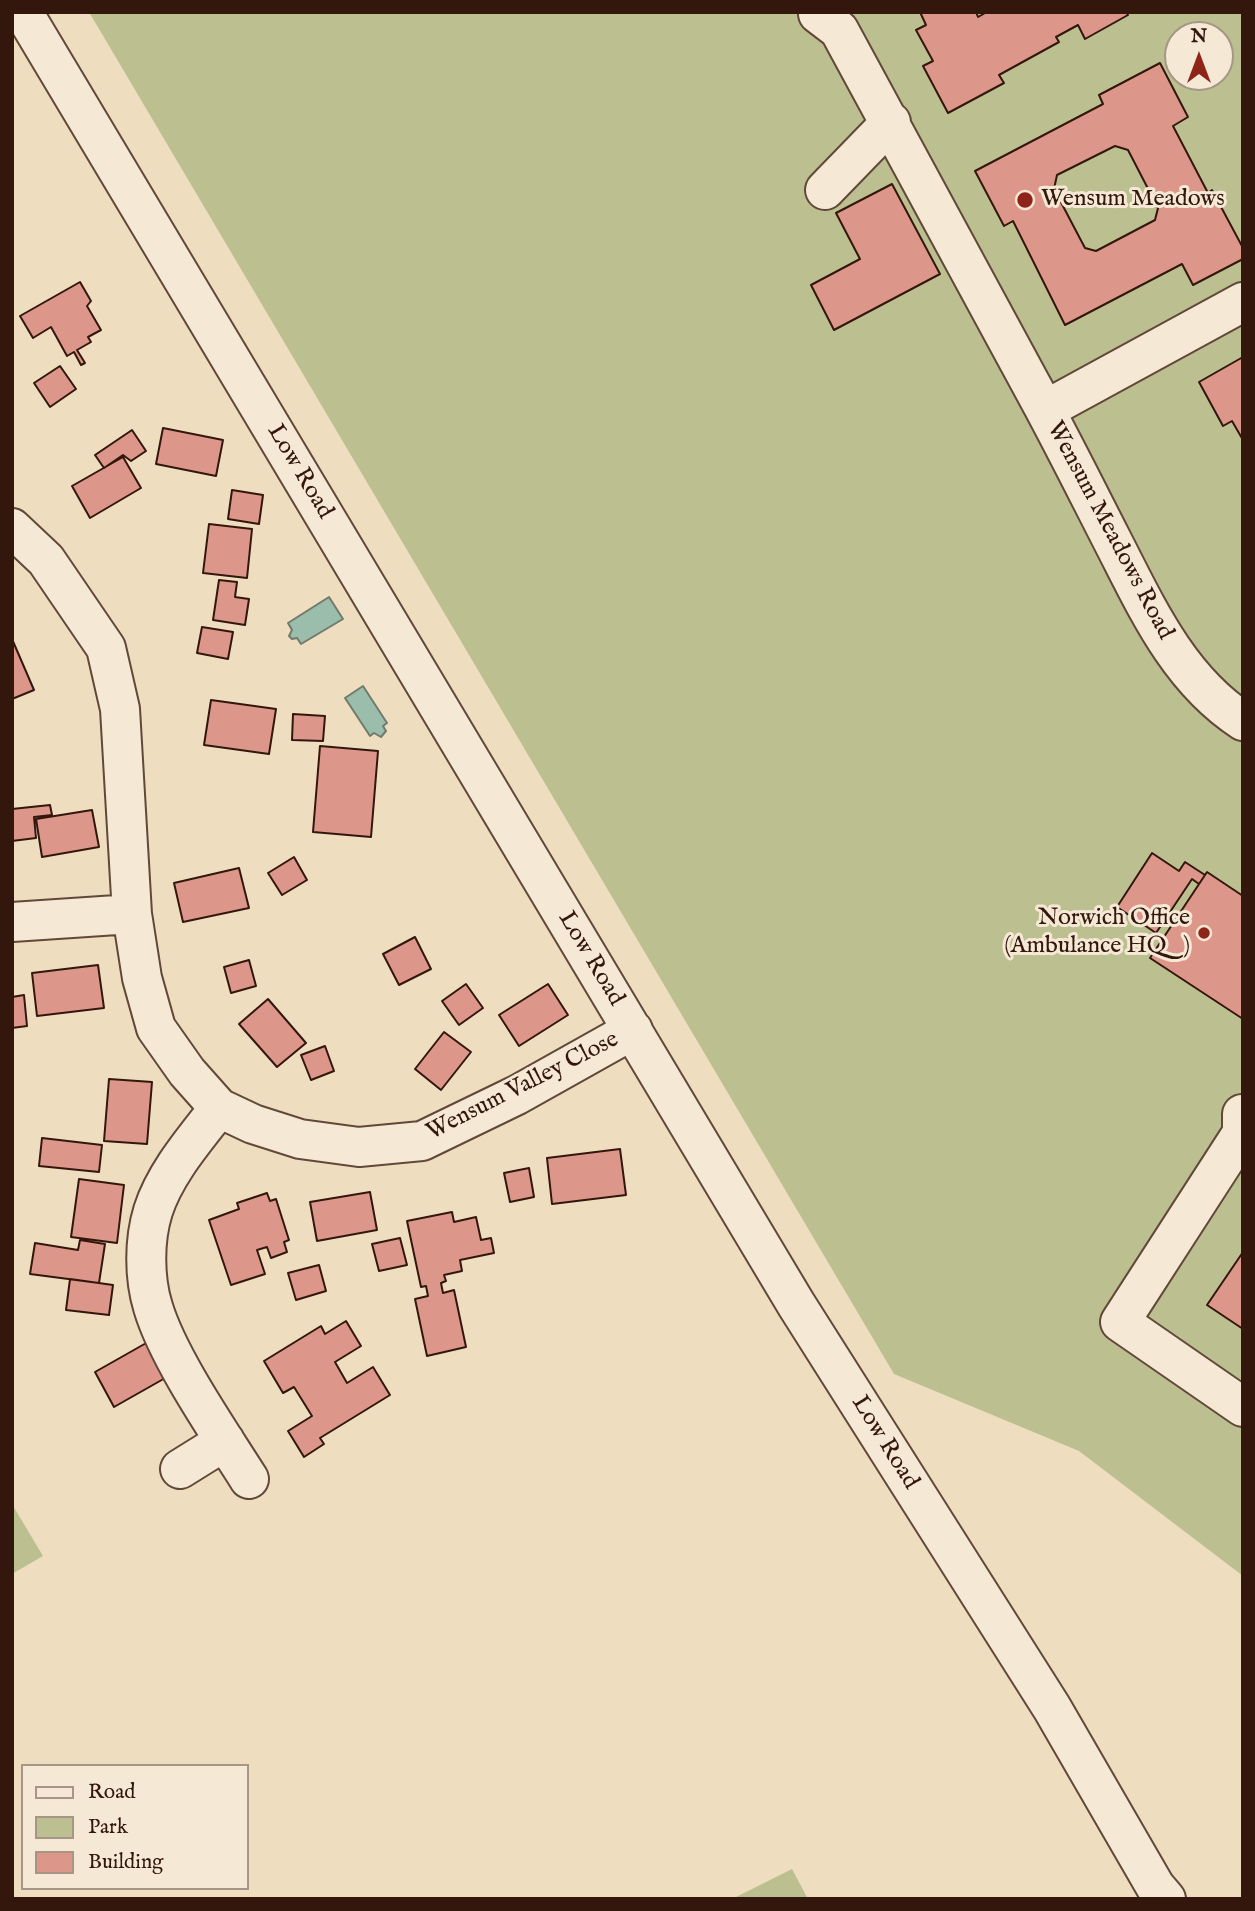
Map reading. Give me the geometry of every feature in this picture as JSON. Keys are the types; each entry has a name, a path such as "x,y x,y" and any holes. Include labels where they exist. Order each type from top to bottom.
{"street":[{"name":"Low Road","path":"23,12 796,1304 1052,1708 1155,1886 1166,1899"},
{"path":"818,14 839,30 1045,410"},
{"path":"825,190 891,122"},
{"name":"Wensum Meadows Road","path":"1243,302 1045,410 1140,596 1181,644 1223,708 1243,721"},
{"name":"Wensum Valley Close","path":"12,528 46,560 106,648 120,709 132,914 142,978 156,1028 187,1072 219,1108 253,1124 300,1139 359,1147 422,1141 517,1095 632,1030"},
{"path":"12,922 132,914"},
{"path":"219,1108 179,1160 153,1211 146,1262 152,1306 171,1349 249,1479"},
{"path":"1242,1114 1242,1133 1120,1322 1243,1407"},
{"path":"180,1469 225,1441"}],"green space":[{"path":"89,12 1243,12 1243,1576 1079,1451 894,1374"},
{"path":"12,1504 43,1556 12,1574"},
{"path":"792,1869 808,1899 732,1899"}],"shaded area":[{"path":"329,597 343,619 301,644 297,638 292,639 289,636 292,630 288,623"},
{"path":"363,686 387,723 383,726 386,731 381,737 374,733 370,736 345,698"}],"building":[{"path":"920,12 976,12 978,17 987,12 1126,12 1128,15 1085,39 1078,25 1056,37 1059,42 999,75 1004,83 948,113 923,66 933,61 916,30 926,25"},
{"name":"Wensum Meadows","path":"1160,63 1164,71 1164,91 1175,91 1188,117 1173,126 1208,193 1212,190 1243,248 1243,259 1193,285 1182,264 1065,325 1013,221 1004,226 975,171 1103,104 1099,95","holes":["1115,146 1128,150 1158,208 1155,220 1096,251 1085,248 1054,189 1057,175"]},
{"path":"892,184 940,274 834,330 811,285 860,259 836,213"},
{"path":"80,282 91,301 87,306 101,330 88,337 91,342 77,350 85,363 81,365 74,352 67,356 51,327 33,338 20,316"},
{"path":"1243,357 1243,440 1232,421 1223,426 1199,382"},
{"path":"60,366 76,389 50,407 34,383"},
{"path":"163,428 223,440 216,476 156,464"},
{"path":"132,430 146,451 131,461 123,455 104,468 95,455"},
{"path":"123,457 141,488 90,518 72,486"},
{"path":"232,490 263,495 259,524 228,519"},
{"path":"209,524 252,529 247,578 203,573"},
{"path":"219,580 237,582 235,597 249,599 245,625 213,620"},
{"path":"202,627 233,632 228,659 197,653"},
{"path":"12,639 34,690 12,699"},
{"path":"211,700 276,709 269,754 204,745"},
{"path":"293,714 325,716 323,741 292,740"},
{"path":"320,746 378,751 371,837 313,832"},
{"path":"50,805 52,815 34,817 36,838 12,841 12,809"},
{"path":"92,810 99,847 42,857 36,819"},
{"path":"1152,853 1179,871 1185,862 1205,875 1199,884 1192,879 1156,933 1117,907"},
{"path":"294,857 307,880 282,895 268,873"},
{"path":"239,868 249,908 183,922 174,883"},
{"name":"Norwich Office (Ambulance HQ)","path":"1207,872 1243,896 1243,1019 1150,958"},
{"path":"415,937 431,969 399,985 383,954"},
{"path":"249,960 256,986 231,993 224,967"},
{"path":"98,965 104,1008 37,1016 32,973"},
{"path":"466,984 483,1008 459,1025 442,1001"},
{"path":"548,984 568,1015 519,1046 499,1015"},
{"path":"24,995 27,1026 12,1028 12,997"},
{"path":"268,999 306,1043 277,1067 239,1024"},
{"path":"444,1032 471,1052 441,1090 415,1069"},
{"path":"325,1046 334,1071 311,1080 301,1055"},
{"path":"109,1079 152,1082 147,1144 104,1141"},
{"path":"42,1138 102,1145 99,1172 39,1166"},
{"path":"620,1149 626,1195 552,1204 547,1158"},
{"path":"529,1168 534,1197 510,1202 504,1173"},
{"path":"79,1179 124,1185 117,1243 71,1237"},
{"path":"370,1192 377,1230 317,1241 310,1202"},
{"path":"267,1193 270,1201 276,1199 289,1240 284,1242 287,1252 271,1258 267,1247 257,1250 265,1274 231,1285 209,1220 239,1209 237,1203"},
{"path":"452,1212 454,1222 476,1217 481,1240 491,1238 494,1253 460,1260 462,1271 444,1275 446,1281 441,1283 443,1293 454,1290 466,1347 427,1356 415,1299 428,1296 426,1286 421,1287 407,1221"},
{"path":"400,1238 407,1265 379,1271 372,1244"},
{"path":"80,1240 105,1244 99,1283 30,1274 35,1243 78,1250"},
{"path":"1243,1252 1243,1329 1207,1305"},
{"path":"319,1265 326,1291 296,1300 288,1273"},
{"path":"70,1279 113,1285 109,1315 66,1310"},
{"path":"346,1321 361,1346 335,1362 347,1383 373,1367 390,1395 320,1438 324,1444 304,1457 288,1431 312,1416 294,1387 283,1393 264,1361 321,1326 325,1334"},
{"path":"148,1342 167,1377 114,1407 95,1372"}],"place":[{"name":"Wensum Meadows","path":"1025,200"},
{"name":"Norwich Office (Ambulance HQ)","path":"1204,933"}]}
